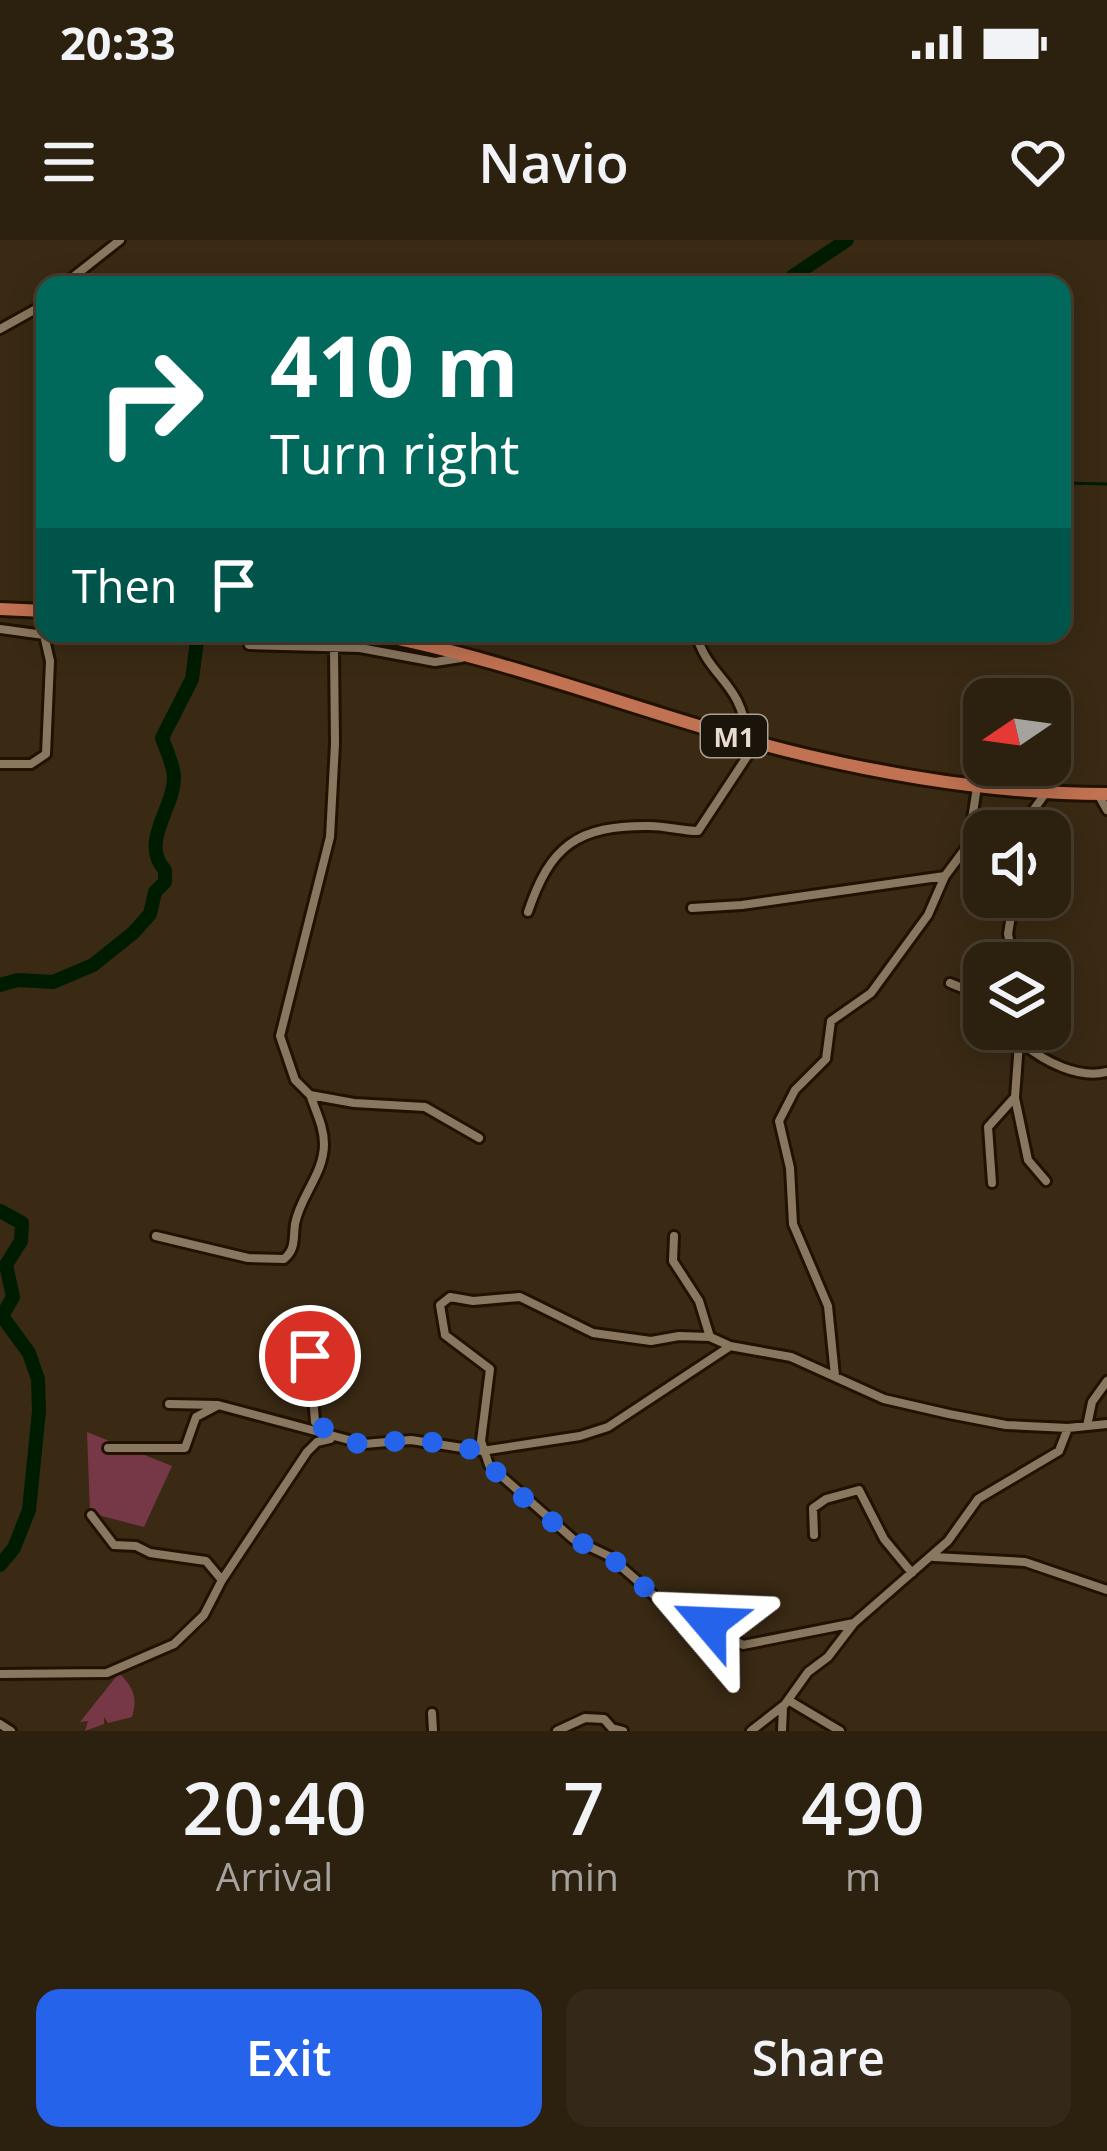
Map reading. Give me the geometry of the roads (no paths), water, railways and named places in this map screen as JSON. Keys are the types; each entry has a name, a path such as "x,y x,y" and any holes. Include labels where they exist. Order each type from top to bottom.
{"highway":[{"path":"0,609 36,611"},
{"name":"M1","path":"410,642 468,655 809,757 977,787 1102,794"}],"street":[{"path":"74,276 120,240"},
{"path":"0,329 36,309"},
{"path":"0,629 36,634"},
{"path":"0,764 32,764 46,754 50,687 45,642"},
{"path":"528,912 540,875 556,851 575,839 643,826 698,830 752,741 740,700 704,657 699,642"},
{"path":"249,645 360,648 435,662 468,655"},
{"path":"156,1236 248,1258 284,1259 291,1253 300,1206 320,1166 323,1129 310,1095 295,1080 280,1036 330,837 334,650"},
{"path":"835,1376 828,1306 793,1224 790,1168 778,1121 795,1090 826,1059 831,1021 882,981 928,915 945,876 968,845 977,787"},
{"path":"1034,810 1046,794"},
{"path":"1102,794 1107,810"},
{"path":"692,908 945,876"},
{"path":"950,982 963,988"},
{"path":"1020,1050 1015,1097 1028,1160 1046,1181"},
{"path":"1032,1050 1048,1062 1090,1074 1107,1072"},
{"path":"310,1095 425,1107 478,1138"},
{"path":"992,1183 988,1126 1015,1097"},
{"path":"674,1236 673,1262 699,1301 710,1337"},
{"path":"854,1623 743,1645 657,1598 609,1556 573,1539 500,1478 482,1451 490,1369 445,1335 439,1312 445,1299 473,1301 511,1295 548,1308 593,1333 651,1341 710,1337 730,1346 791,1357 884,1399 1006,1425 1069,1428 1107,1424"},
{"path":"169,1404 218,1405 364,1444 411,1440 482,1451 580,1436 608,1427 730,1346"},
{"path":"310,1356 315,1422 333,1438"},
{"path":"1087,1426 1092,1402 1107,1382"},
{"path":"108,1448 185,1448 196,1417 218,1405"},
{"path":"751,1731 785,1703 854,1623 932,1557 978,1499 1059,1451 1069,1428"},
{"path":"0,1674 113,1671 174,1644 204,1616 222,1580 307,1452 317,1442 333,1438"},
{"path":"814,1535 813,1508 826,1499 859,1490 884,1538 912,1573"},
{"path":"91,1515 114,1545 206,1561 222,1580"},
{"path":"932,1557 1025,1562 1107,1590"},
{"path":"782,1731 785,1703"},
{"path":"785,1703 840,1731"},
{"path":"432,1713 433,1731"},
{"path":"557,1731 592,1718 604,1719 623,1731"},
{"path":"0,1724 11,1731"}],"waterway":[{"path":"793,276 847,240"},
{"path":"1071,483 1107,484"},
{"path":"0,985 18,980 53,982 93,965 150,914 155,892 165,882 157,836 174,776 162,738 192,679 197,642"},
{"path":"0,1211 22,1223 21,1241 6,1265 13,1297 2,1316 29,1353 38,1379 39,1411 29,1510 14,1548 0,1565"}]}
